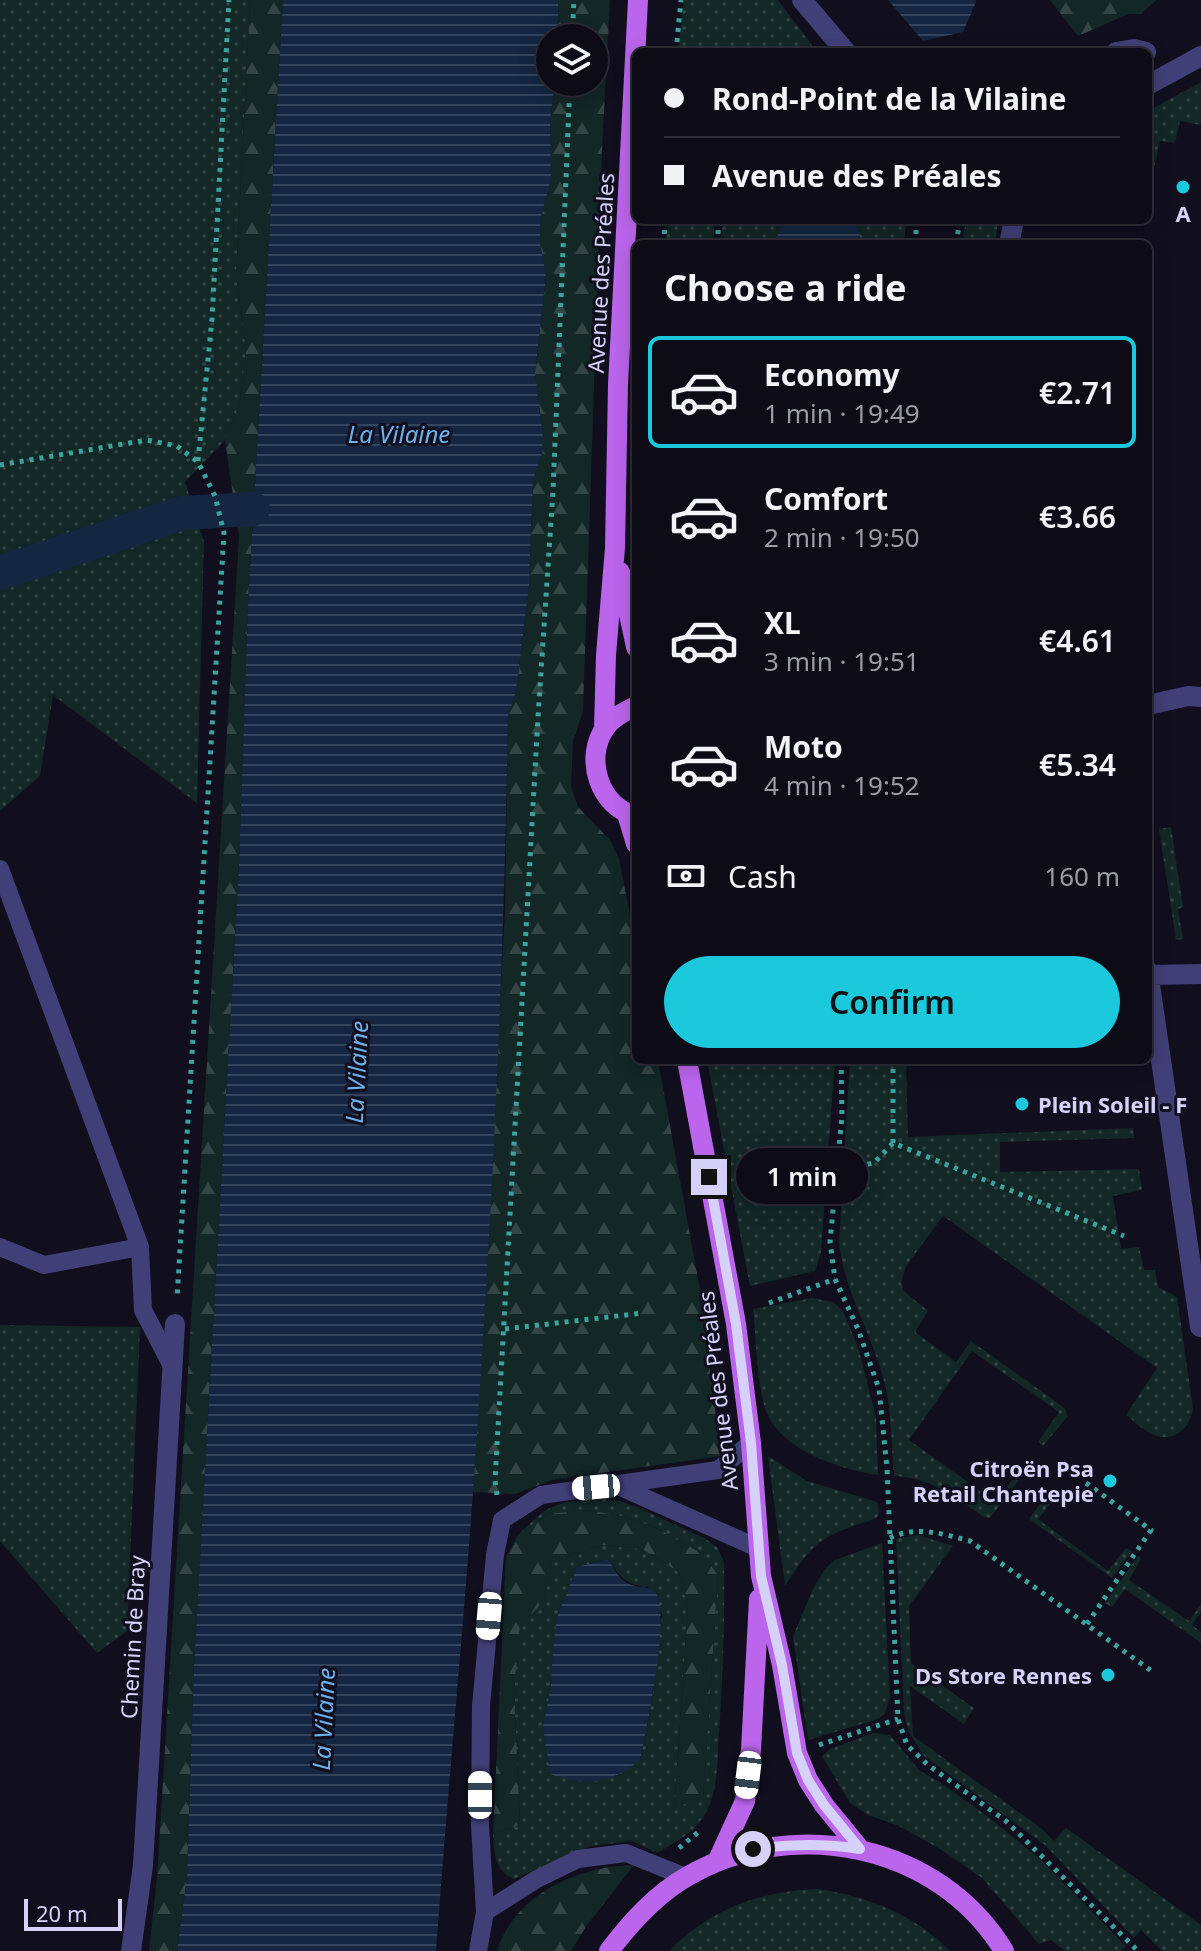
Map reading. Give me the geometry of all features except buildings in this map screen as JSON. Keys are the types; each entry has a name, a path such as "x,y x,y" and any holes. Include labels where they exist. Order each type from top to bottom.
{"main road":[{"name":"Avenue des Préales","path":"636,48 638,0"},
{"name":"Avenue des Préales","path":"631,815 608,798 597,776 595,752 604,729 606,655 615,548 618,385 632,116"},
{"name":"Avenue des Préales","path":"615,548 632,628"},
{"path":"604,729 632,708"},
{"name":"Avenue des Préales","path":"688,1064 736,1324 751,1443 761,1576 782,1665 797,1753 808,1780 824,1805 860,1849"},
{"name":"Avenue des Préales","path":"718,1860 745,1801 761,1576"},
{"path":"609,1951 631,1923 657,1898 686,1877 718,1860 753,1849 788,1844 824,1844 860,1849 892,1859 923,1874 977,1915 1004,1951"}],"street":[{"path":"802,0 843,48"},
{"path":"1156,80 1201,56"},
{"path":"1152,704 1194,697"},
{"path":"1152,973 1201,974"},
{"path":"1152,1000 1200,1327"},
{"name":"Chemin de Bray","path":"131,1951 143,1865 175,1324"}],"lane":[{"path":"0,869 140,1247 143,1310 173,1368"},
{"path":"0,1247 44,1265 140,1247"},
{"path":"478,1951 485,1912 480,1825 481,1706 495,1555 502,1520 541,1495 718,1470 751,1443"},
{"path":"616,1485 758,1548"},
{"path":"485,1912 537,1879 578,1859 626,1853 686,1877"}],"path":[{"path":"198,462 212,319 229,0"},
{"path":"573,24 574,0"},
{"path":"676,48 681,0"},
{"path":"502,1520 495,1481 553,491 569,96"},
{"path":"0,465 147,440 177,446 198,462 215,496 224,533 175,1324"},
{"path":"841,1064 842,1116 830,1242 835,1279 858,1329 879,1389 890,1538 898,1719 907,1745 928,1765 1006,1821 1044,1855 1138,1951"},
{"path":"838,1170 874,1163 893,1143 893,1064"},
{"path":"893,1143 1124,1236"},
{"path":"769,1303 835,1279"},
{"path":"505,1329 643,1313"},
{"path":"1086,1483 1151,1530 1087,1624"},
{"path":"890,1538 904,1531 917,1531 941,1533 970,1541 1153,1672"},
{"path":"797,1753 898,1719"}],"green space":[{"path":"0,0 250,0 236,276 246,348 240,403 225,440 185,482 204,542 197,803 53,695 40,776 0,811"},
{"path":"250,0 283,0 248,604 239,865 194,1666 187,1877 177,1951 149,1951 157,1878 239,537 225,440 240,403 246,348 236,276"},
{"path":"558,0 610,0 608,37 608,24 558,24"},
{"path":"684,0 778,0 814,48 678,48"},
{"path":"1050,0 1156,0 1141,14 1128,14 1078,36"},
{"path":"1201,82 1201,125 1180,121 1175,143 1160,141 1152,178 1152,109"},
{"path":"553,96 605,96 583,711 573,741 571,786 578,807 610,840 619,859 632,926 632,1064 659,1064 700,1290 721,1456 552,1480 515,1494 473,1492 505,912 508,716 516,691 529,587 533,480 542,454 543,436 535,373 546,275 540,244 540,221 551,179 550,121"},
{"path":"668,224 714,224 714,240 666,240"},
{"path":"723,224 906,224 904,240 722,240"},
{"path":"965,224 998,224 996,240 963,240"},
{"path":"1171,827 1183,907 1178,909 1183,939 1176,940 1159,829"},
{"path":"708,1064 835,1064 821,1252 815,1271 750,1286"},
{"path":"850,1064 906,1064 908,1137 1133,1128 1134,1138 1000,1142 1000,1172 1139,1169 1142,1190 1113,1196 1121,1249 1139,1247 1144,1270 1155,1270 1158,1287 1177,1297 1193,1409 1185,1428 1174,1435 1161,1437 1126,1415 1157,1368 943,1216 906,1266 901,1283 904,1291 928,1311 915,1332 956,1362 971,1341 1062,1406 1067,1417 1043,1446 1038,1442 1059,1412 972,1351 909,1440 996,1502 1018,1472 1022,1476 990,1518 931,1484 894,1476 886,1389 846,1277 839,1242"},
{"path":"812,1298 833,1302 843,1311 858,1347 876,1417 878,1475 829,1462 796,1446 772,1423 765,1408 758,1372 753,1309"},
{"path":"0,1325 140,1327 127,1631 97,1653 0,1541"},
{"path":"768,1456 807,1481 878,1503 879,1516 820,1542 785,1586"},
{"path":"1047,1494 1055,1497 1038,1519 1108,1571 1126,1548 1132,1551 1112,1578 1029,1519"},
{"path":"616,1500 635,1506 717,1547 724,1562 724,1605 715,1786 709,1807 700,1822 683,1838 657,1853 632,1841 591,1846 514,1879 499,1866 493,1834 520,1825 514,1688 520,1625 543,1602 552,1561 603,1545 642,1549 679,1572 688,1609 674,1807 703,1797 718,1575 701,1553 658,1529 627,1517 587,1510 547,1514 518,1535 550,1508 577,1501","holes":["608,1559 629,1582 648,1587 662,1614 653,1693 640,1760 551,1686 557,1617 577,1567"]},
{"path":"587,1510 627,1517 658,1529 701,1553 718,1575 703,1798 674,1808 688,1609 679,1572 642,1549 603,1545 552,1561 543,1602 520,1626 514,1689 520,1825 493,1834 506,1557 518,1535 547,1514"},
{"path":"918,1535 953,1546 909,1606 911,1663 974,1708 964,1724 910,1686 913,1736 1041,1828 1054,1841 1066,1828 1201,1925 1201,1951 1162,1951 1141,1930 1134,1938 1045,1845 924,1756 908,1731 904,1713 896,1539"},
{"path":"882,1543 890,1697 885,1713 878,1719 808,1740 793,1636 825,1569 835,1560"},
{"path":"1138,1556 1141,1559 1129,1580 1189,1621 1201,1604 1201,1612 1192,1625 1201,1632 1201,1643 1125,1589 1112,1607 1105,1603"},
{"path":"873,1733 890,1735 920,1771 990,1818 1042,1861 1126,1946 1121,1951 1065,1951 1051,1940 1039,1944 982,1878 940,1849 899,1826 868,1815 850,1803 822,1756 830,1749"},
{"path":"634,1865 587,1925 571,1951 497,1951 518,1914 551,1887 592,1871"},
{"path":"818,1889 890,1909 921,1927 950,1951 669,1951 702,1924 737,1905 776,1894"}],"water":[{"name":"La Vilaine","path":"283,0 558,0 558,24 536,24 536,96 553,96 550,121 551,179 540,221 540,244 546,275 535,373 543,436 542,454 533,480 529,587 516,691 508,716 500,1007 486,1298 436,1951 177,1951 187,1877 194,1666 239,865 248,604"},
{"path":"888,0 976,2 963,32 923,41"},
{"path":"782,224 856,224 862,240 776,240"},
{"path":"608,1559 624,1581 656,1594 661,1624 656,1674 640,1760 608,1778 575,1781 550,1774 543,1727 551,1686 557,1617 577,1567"}],"waterway":[{"path":"0,573 182,513 253,509"}],"place":[{"name":"A","path":"1183,187"},
{"name":"Plein Soleil - F","path":"1022,1104"},
{"name":"Citroën Psa Retail Chantepie","path":"1110,1481"},
{"name":"Ds Store Rennes","path":"1108,1675"}],"route":[{"path":"709,1177 736,1324 751,1443 761,1576 782,1665 797,1753 808,1780 824,1805 860,1849 824,1844 788,1844 753,1849"}]}
